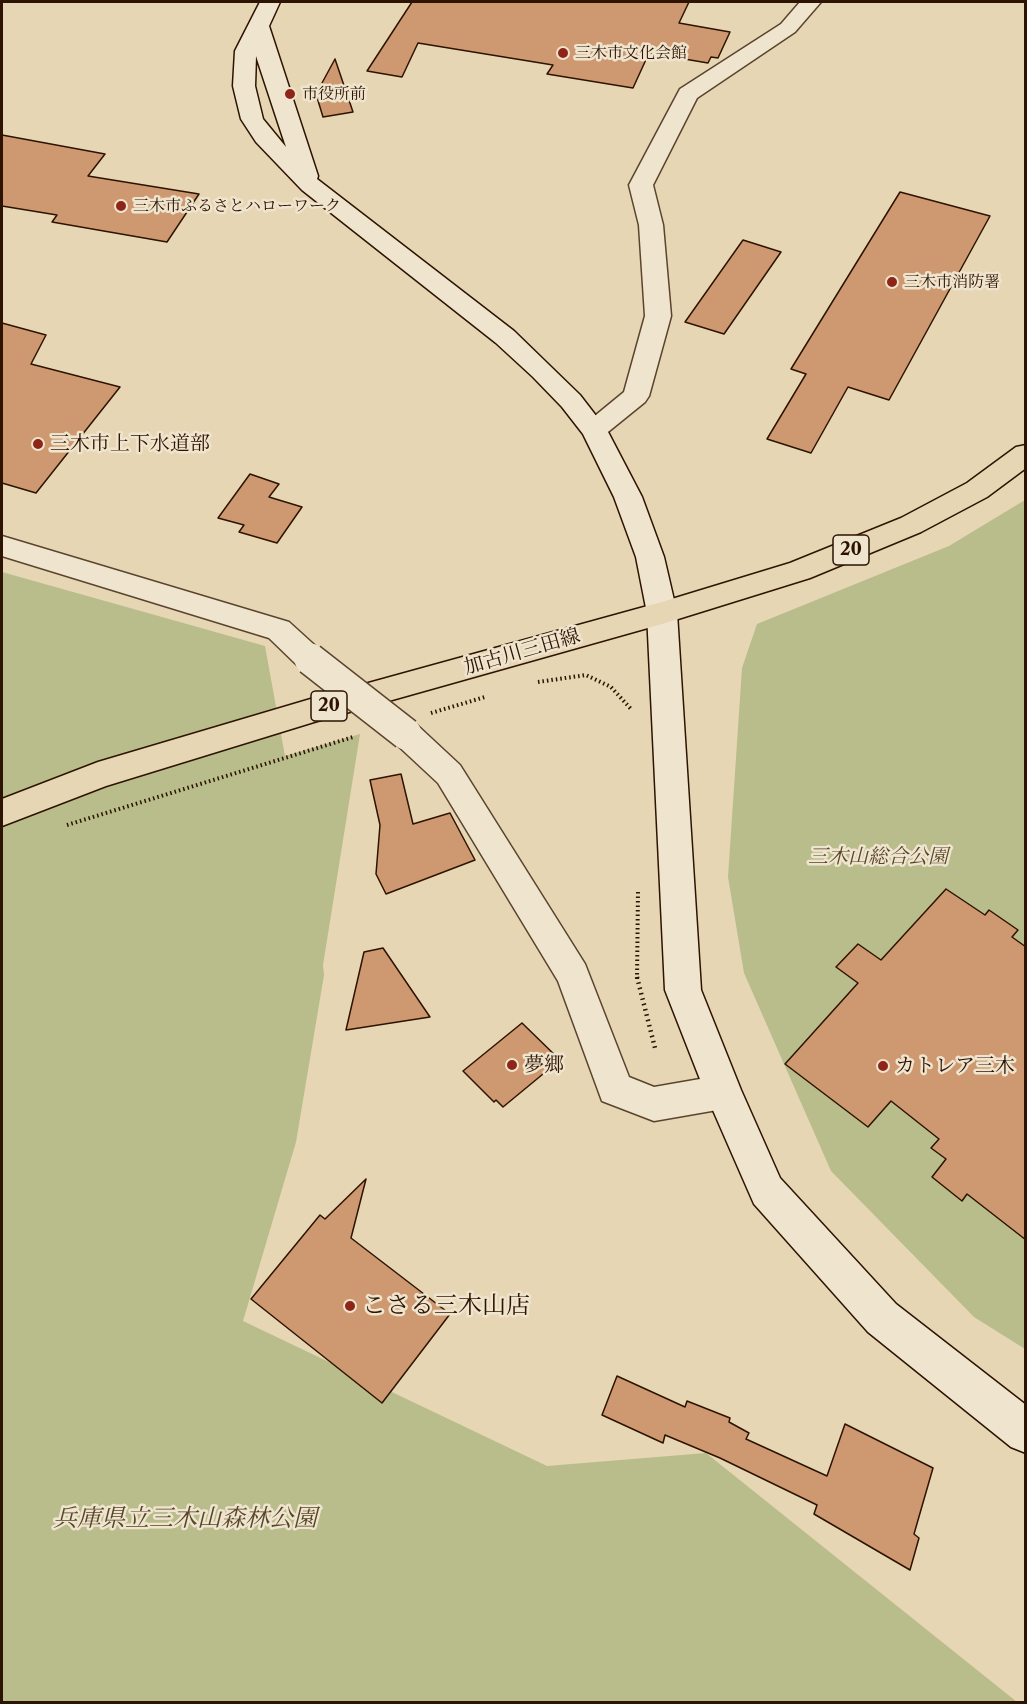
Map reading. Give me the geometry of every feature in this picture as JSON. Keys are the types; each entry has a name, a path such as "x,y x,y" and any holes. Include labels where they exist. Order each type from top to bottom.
{"main road":[{"name":"加古川三田線","path":"2,813 98,775 314,710 662,613 800,571 911,525 977,490 1026,454"}],"street":[{"path":"270,2 246,51 244,87 252,119 282,158 310,185 505,337 564,393 594,430 628,497 650,557 662,613 683,990 723,1092 767,1191 882,1318 1026,1432"},
{"path":"594,430 636,396 658,316 651,225 641,185 688,94 788,28 811,2"},
{"path":"258,24 310,185"},
{"path":"2,546 279,630 310,659 406,734 449,774 573,975 615,1089 654,1104 723,1092"}],"green space":[{"name":"三木山総合公園","path":"1025,500 1025,1349 974,1317 831,1171 744,973 728,877 742,668 757,624 949,546"},
{"name":"兵庫県立三木山森林公園","path":"2,572 265,646 285,756 360,734 296,1142 243,1321 547,1466 706,1453 1017,1702 2,1702"}],"building":[{"name":"三木市文化会館","path":"412,2 689,2 679,23 730,32 718,58 711,57 708,63 649,53 633,88 547,74 553,65 418,43 402,77 367,71"},
{"path":"335,59 353,112 323,117 316,94"},
{"path":"2,135 105,154 88,176 199,194 167,242 52,222 57,215 2,206"},
{"path":"900,192 990,216 889,400 848,387 811,453 767,439 806,374 791,369"},
{"path":"743,240 781,252 724,334 685,322"},
{"name":"三木市上下水道部","path":"2,323 46,335 31,364 120,387 36,493 2,483"},
{"path":"250,474 279,484 269,497 302,507 277,543 239,532 244,525 218,518"},
{"path":"401,774 413,824 450,813 475,860 386,894 376,874 380,825 370,780"},
{"name":"カトレア三木","path":"946,889 985,915 989,910 1018,930 1012,937 1026,947 1026,1240 967,1194 962,1201 932,1177 946,1159 931,1148 939,1139 891,1101 868,1127 785,1064 858,983 836,967 858,944 881,960"},
{"path":"383,948 430,1017 346,1030 364,952"},
{"name":"夢郷","path":"522,1023 560,1060 503,1107 496,1100 494,1102 463,1071"},
{"name":"こさる三木山店","path":"366,1179 351,1238 450,1314 382,1403 251,1299 320,1215 325,1219"},
{"path":"617,1376 685,1407 687,1401 730,1418 729,1422 749,1433 746,1439 827,1476 845,1424 933,1468 914,1534 919,1538 910,1570 814,1514 817,1505 720,1458 665,1435 663,1443 602,1415"}],"place":[{"name":"三木市文化会館","path":"563,53"},
{"name":"市役所前","path":"290,94"},
{"name":"三木市ふるさとハローワーク","path":"121,206"},
{"name":"三木市消防署","path":"892,282"},
{"name":"三木市上下水道部","path":"38,444"},
{"name":"夢郷","path":"512,1065"},
{"name":"カトレア三木","path":"883,1066"},
{"name":"こさる三木山店","path":"350,1306"}]}
